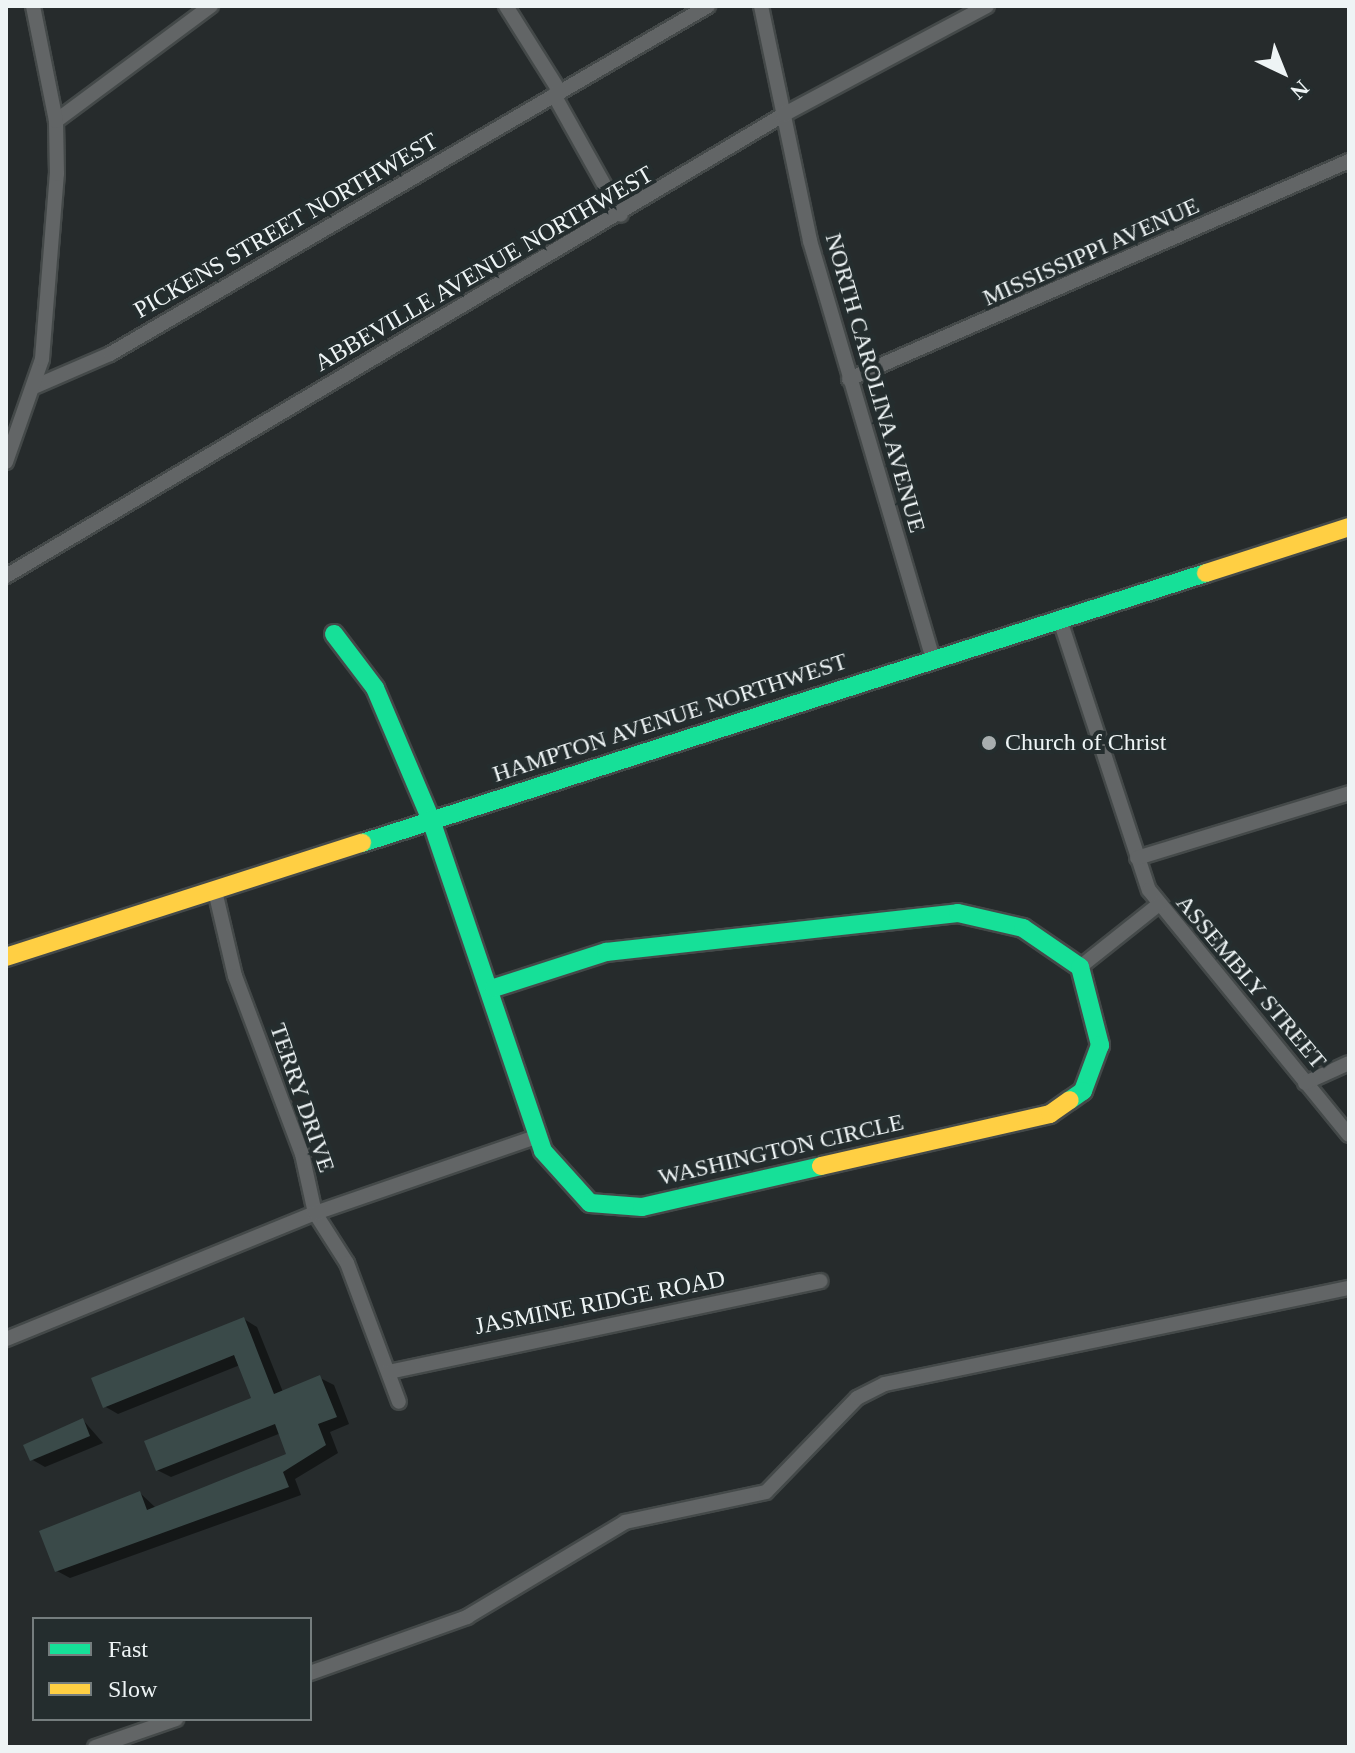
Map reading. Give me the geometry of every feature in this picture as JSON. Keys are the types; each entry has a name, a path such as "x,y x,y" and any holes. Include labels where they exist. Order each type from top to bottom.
{"street":[{"path":"6,462 36,386 57,174 56,121 33,6"},
{"path":"56,121 211,6"},
{"path":"506,6 557,93 621,215"},
{"name":"PICKENS STREET NORTHWEST","path":"36,386 110,354 708,6"},
{"name":"NORTH CAROLINA AVENUE","path":"761,6 783,115 849,379 933,660"},
{"name":"ABBEVILLE AVENUE NORTHWEST","path":"6,576 621,215 783,115 987,6"},
{"name":"MISSISSIPPI AVENUE","path":"849,379 1349,161"},
{"name":"HAMPTON AVENUE NORTHWEST","path":"6,957 1349,527"},
{"name":"ASSEMBLY STREET","path":"1060,620 1137,858 1158,905 1349,1135"},
{"name":"WASHINGTON CIRCLE","path":"334,634 375,688 431,820 472,945 494,988 538,1136 551,1165 581,1198 627,1208 1050,1114 1083,1091 1099,1059 1100,1030 1080,967"},
{"path":"1137,858 1349,793"},
{"name":"TERRY DRIVE","path":"215,891 235,976 302,1154 315,1213 347,1263 399,1402"},
{"path":"494,988 606,952 939,913 1023,928 1080,967 1158,905"},
{"path":"1305,1083 1349,1063"},
{"path":"6,1339 315,1213 538,1136"},
{"name":"JASMINE RIDGE ROAD","path":"389,1372 820,1281"},
{"path":"312,1672 467,1617 625,1522 766,1492 857,1398 885,1384 1349,1288"},
{"path":"95,1747 170,1721"}],"building":[{"path":"244,1317 274,1394 320,1375 337,1417 318,1424 326,1445 283,1472 289,1487 55,1572 39,1531 140,1491 147,1510 286,1454 275,1424 156,1471 144,1441 251,1398 234,1355 103,1408 91,1378"},
{"path":"83,1418 90,1436 30,1461 23,1445"}],"traffic: fast":[{"path":"362,843 1206,573"},
{"path":"334,634 375,688 431,820 543,1151 590,1203 642,1207 821,1166"},
{"path":"494,988 606,952 958,913 1023,928 1080,967 1100,1045 1083,1091 1070,1100"}],"traffic: slow":[{"path":"1206,573 1349,527"},
{"path":"6,957 362,843"},
{"path":"821,1166 1050,1114 1070,1100"}],"place":[{"name":"Church of Christ","path":"989,743"}]}
